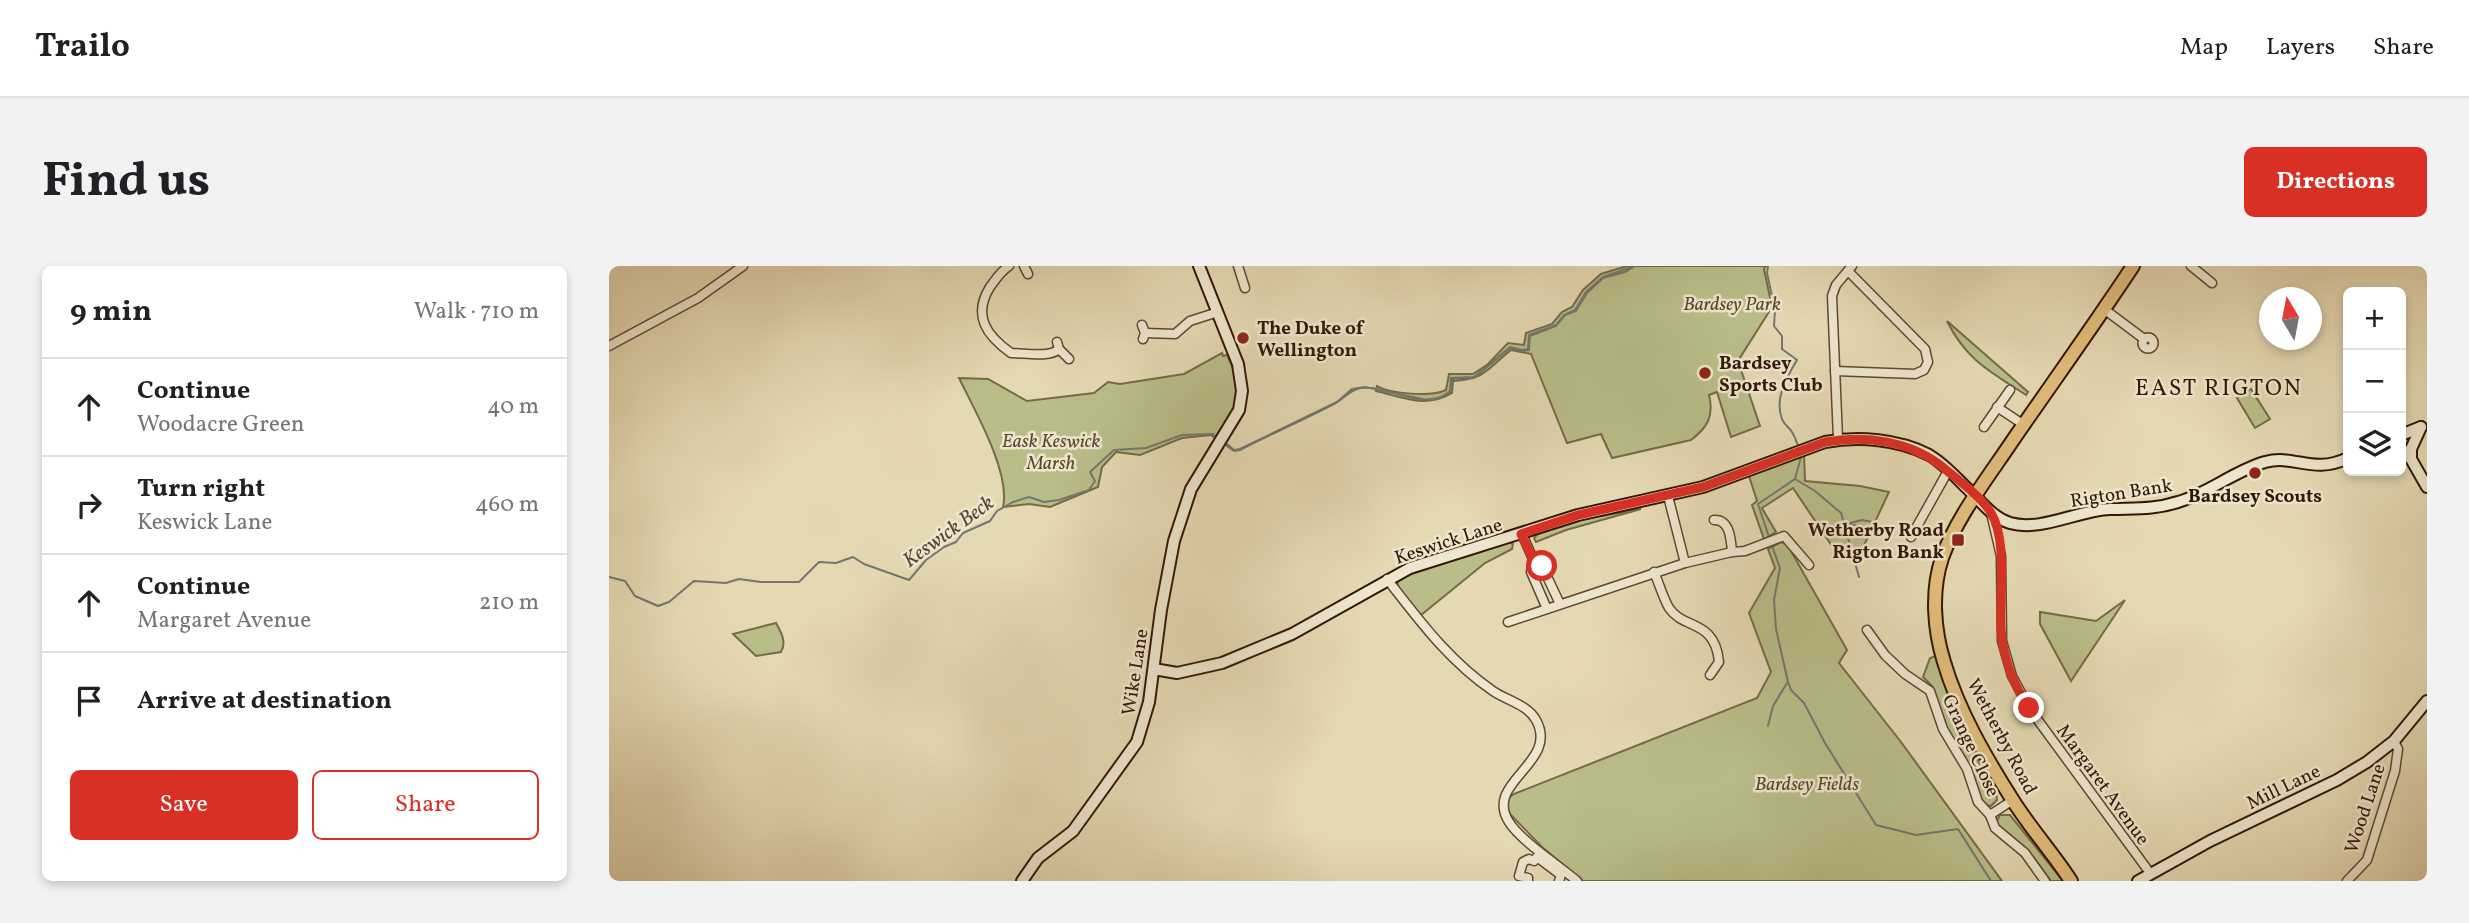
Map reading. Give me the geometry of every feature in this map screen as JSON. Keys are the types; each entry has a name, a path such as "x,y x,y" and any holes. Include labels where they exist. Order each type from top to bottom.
{"main road":[{"name":"Wetherby Road","path":"2071,881 2013,800 1970,724 1955,691 1944,663 1936,621 1937,579 1943,557 1976,496 2133,266"}],"street":[{"path":"609,346 698,298 743,266"},
{"path":"1009,266 1001,271 985,296 982,313 987,333 1011,353 1054,354 1058,345 1069,359"},
{"name":"Wike Lane","path":"1021,881 1038,858 1073,831 1130,754 1143,729 1174,541 1191,489 1239,410 1242,391 1238,364 1199,266"},
{"path":"1238,266 1245,288"},
{"path":"2192,266 2212,283"},
{"path":"1835,371 1915,374 1924,370 1928,362 1925,349 1850,269 1836,285 1832,296 1835,371 1838,439"},
{"path":"2104,309 2144,340"},
{"path":"1143,332 1175,334 1189,321 1217,312"},
{"path":"1984,427 2010,390"},
{"path":"1997,407 2024,425"},
{"path":"2406,433 2424,426"},
{"path":"2411,459 2411,449 2424,426"},
{"name":"Keswick Lane","path":"1154,669 1172,673 1201,669 1262,648 1333,613 1387,579 1410,568 1578,515 1710,485 1800,450 1838,439 1893,442 1929,456 1976,496"},
{"path":"2406,454 2427,487"},
{"name":"Rigton Bank","path":"1976,496 1991,513 2019,525 2065,519 2108,509 2157,508 2180,502 2238,472 2266,462 2326,466 2343,460"},
{"path":"1911,537 1948,471"},
{"path":"1668,496 1685,563"},
{"name":"Margaret Avenue","path":"1991,513 2001,556 2003,642 2012,676 2029,708 2150,873"},
{"path":"1714,520 1725,522 1731,537 1732,552"},
{"path":"1521,534 1533,559 1542,566 1560,604"},
{"path":"1508,622 1654,572 1745,551 1787,537 1809,565"},
{"path":"1533,559 1531,572 1547,608"},
{"path":"1654,572 1668,607 1702,628 1715,645 1719,662 1710,675"},
{"path":"1387,579 1450,656 1483,684 1535,716 1541,733 1538,751 1504,794 1503,809 1510,825 1519,834 1577,881"},
{"name":"Grange Close","path":"1867,630 1885,655 1905,674 1930,691 1943,729 1967,769 1978,802 1990,815 1995,828 2025,853 2045,881"},
{"path":"1151,691 1172,673"},
{"name":"Mill Lane","path":"2138,881 2210,841 2337,780 2367,762 2394,741 2427,701"},
{"name":"Wood Lane","path":"2347,881 2367,860 2395,771 2398,749 2394,741"},
{"name":"Grange Close","path":"1990,815 2013,800"},
{"path":"1528,881 1528,878 1519,876 1523,862 1537,857 1561,875 1559,881"}],"green space":[{"name":"Bardsey Sports Club","path":"1627,266 1766,266 1764,269 1772,307 1738,361 1760,426 1731,437 1717,392 1709,395 1711,409 1708,420 1691,440 1612,458 1601,434 1567,443 1531,354 1511,350 1480,375 1453,381 1452,393 1442,398 1414,400 1376,391 1377,386 1411,394 1446,390 1449,374 1473,374 1488,364 1508,343 1524,345 1526,333 1552,324 1562,312 1572,307 1583,290 1601,274"},
{"path":"1947,321 2028,392 2026,395 1971,355 1962,346"},
{"name":"Eask Keswick Marsh","path":"1222,353 1223,356 1227,355 1233,367 1238,389 1235,408 1215,438 1211,435 1182,438 1140,455 1116,452 1102,467 1098,487 1050,507 1029,504 1003,507 1002,477 997,459 959,378 988,379 1027,401 1094,393 1108,382 1120,384 1184,374"},
{"path":"2251,389 2270,419 2255,428 2237,398"},
{"path":"1804,454 1805,481 1860,486 1889,492 1860,554 1840,558 1793,488 1762,508 1776,532 1764,539 1752,505 1757,501 1749,476"},
{"path":"1641,509 1566,530 1536,542 1534,538 1567,523"},
{"path":"1508,542 1513,544 1512,549 1485,563 1421,615 1399,589 1397,581 1412,572"},
{"name":"Bardsey Fields","path":"1781,542 1787,544 1847,650 1839,663 1901,742 2002,881 1583,881 1542,847 1510,814 1507,799 1514,794 1757,698 1771,672 1749,613 1775,568 1768,549"},
{"path":"2125,600 2071,681 2040,624 2040,612 2096,621"},
{"path":"776,623 783,641 781,652 756,656 733,634"},
{"path":"1936,656 1962,732 1996,792 1997,800 1991,806 1982,801 1969,765 1944,725 1933,687 1923,677 1930,658"},
{"path":"2000,815 2010,815 2063,881 2051,881 2029,852 1999,827 1996,823"}],"water":[{"path":"1635,266 1625,272 1603,278 1587,293 1576,311 1565,315 1556,326 1530,336 1529,350 1522,351 1510,348 1474,378 1452,379 1451,392 1444,395 1450,391 1451,378 1474,377 1510,347 1528,349 1529,335 1556,325 1564,315 1575,310 1586,292 1603,277"},
{"path":"1365,387 1370,388 1353,391 1338,402 1240,450 1234,451 1224,444 1225,442 1234,450 1240,449 1337,402 1352,389"}],"waterway":[{"path":"1768,266 1775,310 1774,326 1782,336 1782,349 1797,360 1783,388 1780,411 1799,448"},
{"name":"Keswick Beck","path":"609,577 625,581 635,596 658,606 669,602 694,581 726,583 739,579 799,582 819,562 836,563 853,557 864,564 909,580 926,560 956,542 963,533 990,521 997,511 1013,502 1029,497 1044,502 1059,500 1089,490 1095,481 1090,472 1114,450 1146,448 1182,435 1213,434 1216,437"},
{"path":"1769,537 1758,504 1795,479 1801,457"},
{"path":"1795,479 1815,491 1841,513 1859,577"},
{"path":"1850,523 1862,520 1873,522"},
{"path":"1846,523 1865,528"},
{"path":"1772,546 1780,568 1774,600 1776,629 1788,682 1791,690 1804,703 1825,743 1876,825 1916,835 1958,829 1991,881"},
{"path":"1768,726 1773,706 1787,683"}],"place":[{"name":"The Duke of Wellington","path":"1243,338"},
{"name":"Bardsey Sports Club","path":"1705,373"},
{"name":"Bardsey Scouts","path":"2255,473"},
{"name":"Wetherby Road Rigton Bank","path":"1958,540"}],"district":[{"name":"EAST RIGTON","path":"2219,387"}],"route":[{"path":"1542,566 1533,559 1521,534 1578,515 1703,487 1825,442 1838,439 1893,442 1929,456 1976,496 1991,513 2001,556 2001,629 2005,653 2012,676 2029,708"}],"park label":[{"name":"Bardsey Park","path":"1732,303"}]}
